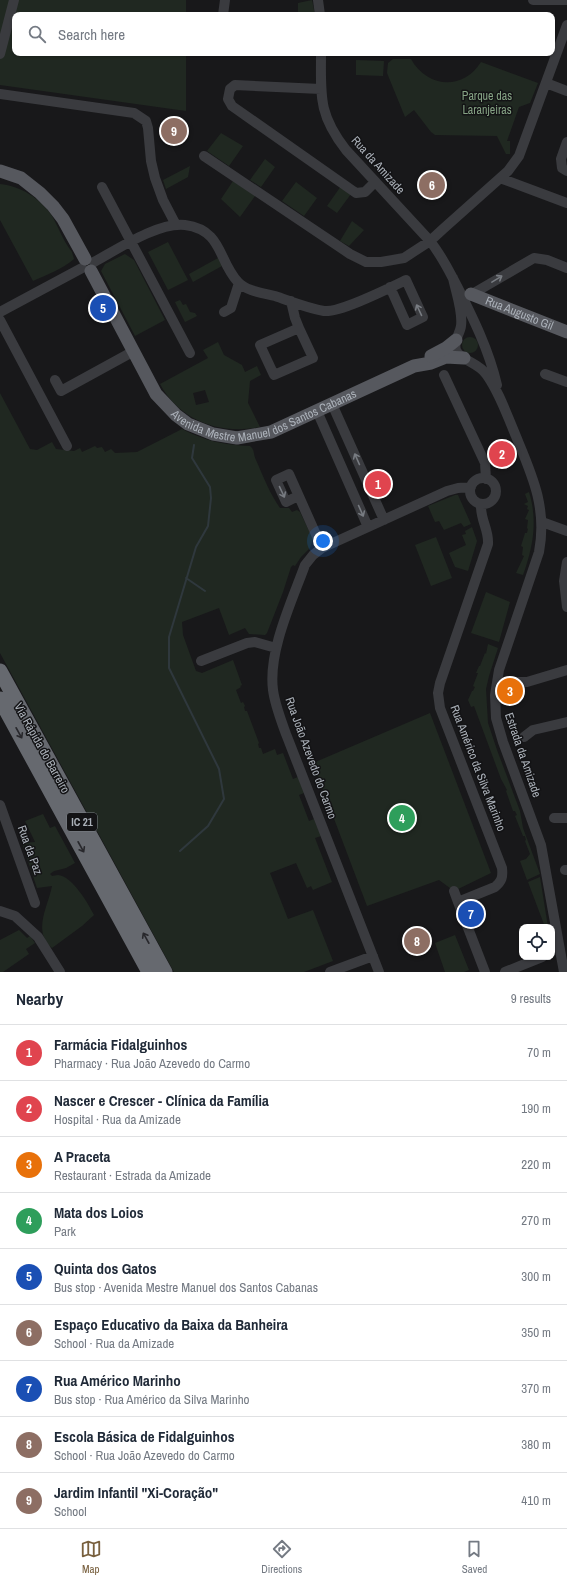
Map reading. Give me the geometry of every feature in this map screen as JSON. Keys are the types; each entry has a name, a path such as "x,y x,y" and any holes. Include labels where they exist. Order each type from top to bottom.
{"highway":[{"name":"Via Rápida do Barreiro","path":"0,671 165,972"},
{"name":"Via Rápida do Barreiro","path":"0,698 149,972"}],"main road":[{"name":"Avenida Mestre Manuel dos Santos Cabanas","path":"0,171 21,178 40,193 63,219 156,394 165,405 188,424 213,434 237,438 264,434 414,366 431,363 446,357 466,358"},
{"name":"Avenida Mestre Manuel dos Santos Cabanas","path":"0,178 24,181"},
{"name":"Rua Augusto Gil","path":"467,297 567,332"},
{"path":"414,366 446,348 457,338"}],"street":[{"path":"0,54 14,0"},
{"path":"223,12 225,0"},
{"path":"318,0 320,12"},
{"path":"533,0 567,0"},
{"path":"204,156 350,254 366,262 381,262 404,258 430,241 508,171 519,156 567,25"},
{"name":"Rua da Amizade","path":"321,56 321,89 323,109 327,122 335,136 442,256 453,278 467,297 494,370 498,393"},
{"path":"546,83 567,91"},
{"path":"321,89 235,85 230,89 228,99 232,106 356,193 365,192 375,182"},
{"path":"0,94 134,113 142,117 148,128 155,178 163,200 176,225"},
{"path":"567,142 561,162 562,168 567,171"},
{"path":"500,178 567,203"},
{"path":"102,187 130,243 190,353"},
{"path":"0,312 155,229 176,225 199,228 212,238 239,283 245,287 324,311 332,311 390,287"},
{"path":"467,297 534,258 547,260 567,268"},
{"name":"Rua da Amizade","path":"453,278 461,317 461,327 457,338 456,350 481,367 498,393 533,479"},
{"path":"224,312 232,308 239,283"},
{"path":"291,301 295,318 313,358 274,375 260,345 299,328"},
{"path":"0,320 67,446"},
{"path":"457,338 463,332 470,330 478,333 483,339 481,354 475,358 466,358"},
{"path":"55,380 61,392 134,351"},
{"path":"545,374 567,382"},
{"path":"444,375 485,463 486,479"},
{"path":"332,404 384,520"},
{"path":"317,411 368,528"},
{"path":"486,479 491,482 496,492 491,501 486,504 480,504 472,498 470,492 471,487 477,480 486,479"},
{"name":"Estrada da Amizade","path":"533,479 540,504 542,522 541,539 535,564 497,676 494,706 499,730 541,845 556,951 564,972"},
{"name":"Rua João Azevedo do Carmo","path":"379,972 276,706 273,688 276,648 305,565 313,555 322,548 452,489 471,487"},
{"path":"298,496 322,548"},
{"name":"Rua Américo da Silva Marinho","path":"458,902 495,887 503,876 500,861 438,700 440,683 487,548 488,538 480,514 480,504"},
{"path":"542,522 567,531"},
{"path":"567,562 567,607"},
{"path":"201,661 251,642 276,648"},
{"path":"515,682 526,682 567,670"},
{"path":"524,737 533,730 567,722"},
{"name":"Rua da Paz","path":"0,805 36,903"},
{"path":"554,818 567,818"},
{"path":"454,891 485,972"},
{"path":"0,911 15,916 38,937 60,972"},
{"path":"330,972 355,968 373,956"},
{"path":"505,972 535,960"}],"green space":[{"path":"0,0 186,0 186,12 12,12 12,56 186,56 186,111 0,85"},
{"path":"312,0 314,12 298,12 298,3"},
{"name":"Parque das Laranjeiras","path":"393,59 411,59 418,69 426,76 445,82 465,78 481,62 538,83 530,103 519,107 507,141 510,141 510,154 506,154 497,136 435,135 414,110 405,117 387,73 388,63"},
{"path":"356,60 384,61 383,76 356,75"},
{"path":"221,133 243,146 229,166 207,151"},
{"path":"265,159 275,167 261,187 250,180"},
{"path":"190,166 188,177 166,189 163,180"},
{"path":"233,181 255,196 240,217 221,199"},
{"path":"296,182 317,198 304,216 282,201"},
{"path":"0,184 15,187 30,194 42,204 52,216 72,252 74,259 70,263 33,281 0,220"},
{"path":"341,186 351,194 337,213 327,206"},
{"path":"352,221 364,230 349,246 340,241"},
{"path":"168,242 188,280 168,290 148,252"},
{"path":"125,254 134,260 165,320 135,336 101,271 105,264"},
{"path":"218,258 222,266 193,282 189,274"},
{"path":"180,300 183,305 186,304 190,312 195,313 197,316 185,322 175,302"},
{"path":"470,337 476,339 478,345 476,351 470,353 464,351 462,345 464,339"},
{"path":"218,342 224,355 242,365 245,372 257,366 261,375 250,381 248,403 260,427 230,429 216,427 190,416 168,397 160,384 208,358 203,350","holes":["205,390 209,402 196,405 193,393"]},
{"path":"0,393 30,449 37,450 52,442 56,449 74,451 80,448 82,452 95,446 97,448 102,447 105,452 111,449 115,453 137,452 182,429 199,437 215,442 250,446 253,449 255,458 267,485 280,508 289,508 292,512 297,510 300,512 313,539 310,548 295,566 293,565 291,567 283,592 265,635 249,634 245,628 229,635 219,608 182,622 183,635 196,671 202,673 233,660 242,685 236,690 241,703 243,702 245,706 245,711 247,711 259,743 259,748 261,748 263,754 275,749 277,755 283,753 293,779 298,777 304,793 299,795 309,821 314,819 321,836 315,838 332,882 313,890 311,886 307,888 296,863 270,873 288,919 313,910 333,961 304,972 174,972 0,653"},
{"path":"529,492 532,503 534,524 532,544 523,575 516,573 524,556 522,555 523,547 521,546 525,533 527,533 528,529 528,520 525,519 529,510 527,509 528,506 524,504 528,502 525,494"},
{"path":"458,495 471,524 464,527 461,523 444,530 439,521 435,522 428,506"},
{"path":"472,527 477,541 468,571 455,567 449,553 466,545 462,535 466,534 465,531"},
{"path":"436,537 452,578 431,586 415,545"},
{"path":"486,592 510,602 499,642 471,633"},
{"path":"488,644 498,648 486,689 488,723 520,811 523,828 540,874 527,880 520,861 526,859 530,854 525,841 525,836 523,836 515,816 517,815 515,811 513,811 506,791 507,790 501,779 474,706 471,707 468,700 475,687 473,686 478,673 476,673 485,653 486,654"},
{"path":"430,713 491,873 454,891 439,880 367,906 313,763"},
{"path":"43,814 50,828 55,826 75,863 50,874 52,876 58,875 69,880 79,891 94,915 82,926 52,948 46,941 42,926 52,886 37,888 22,843 35,842 25,821"},
{"path":"540,877 548,924 544,924 528,882"},
{"path":"19,930 27,938 30,936 35,943 26,949 29,954 3,972 0,972 0,940"},
{"path":"455,935 469,970 464,972 445,972 435,943"}],"waterway":[{"path":"180,851 208,826 224,799 219,769 169,668 169,637 196,547 208,526 211,498 210,487 192,458 194,445"},
{"path":"186,578 205,591"}],"place":[{"name":"Jardim Infantil \"Xi-Coração\"","path":"174,131"},
{"name":"Espaço Educativo da Baixa da Banheira","path":"432,185"},
{"name":"Quinta dos Gatos","path":"103,308"},
{"name":"Nascer e Crescer - Clínica da Família","path":"502,454"},
{"name":"Farmácia Fidalguinhos","path":"378,484"},
{"name":"A Praceta","path":"510,691"},
{"name":"Mata dos Loios","path":"402,818"},
{"name":"Rua Américo Marinho","path":"471,914"},
{"name":"Escola Básica de Fidalguinhos","path":"417,941"}]}
